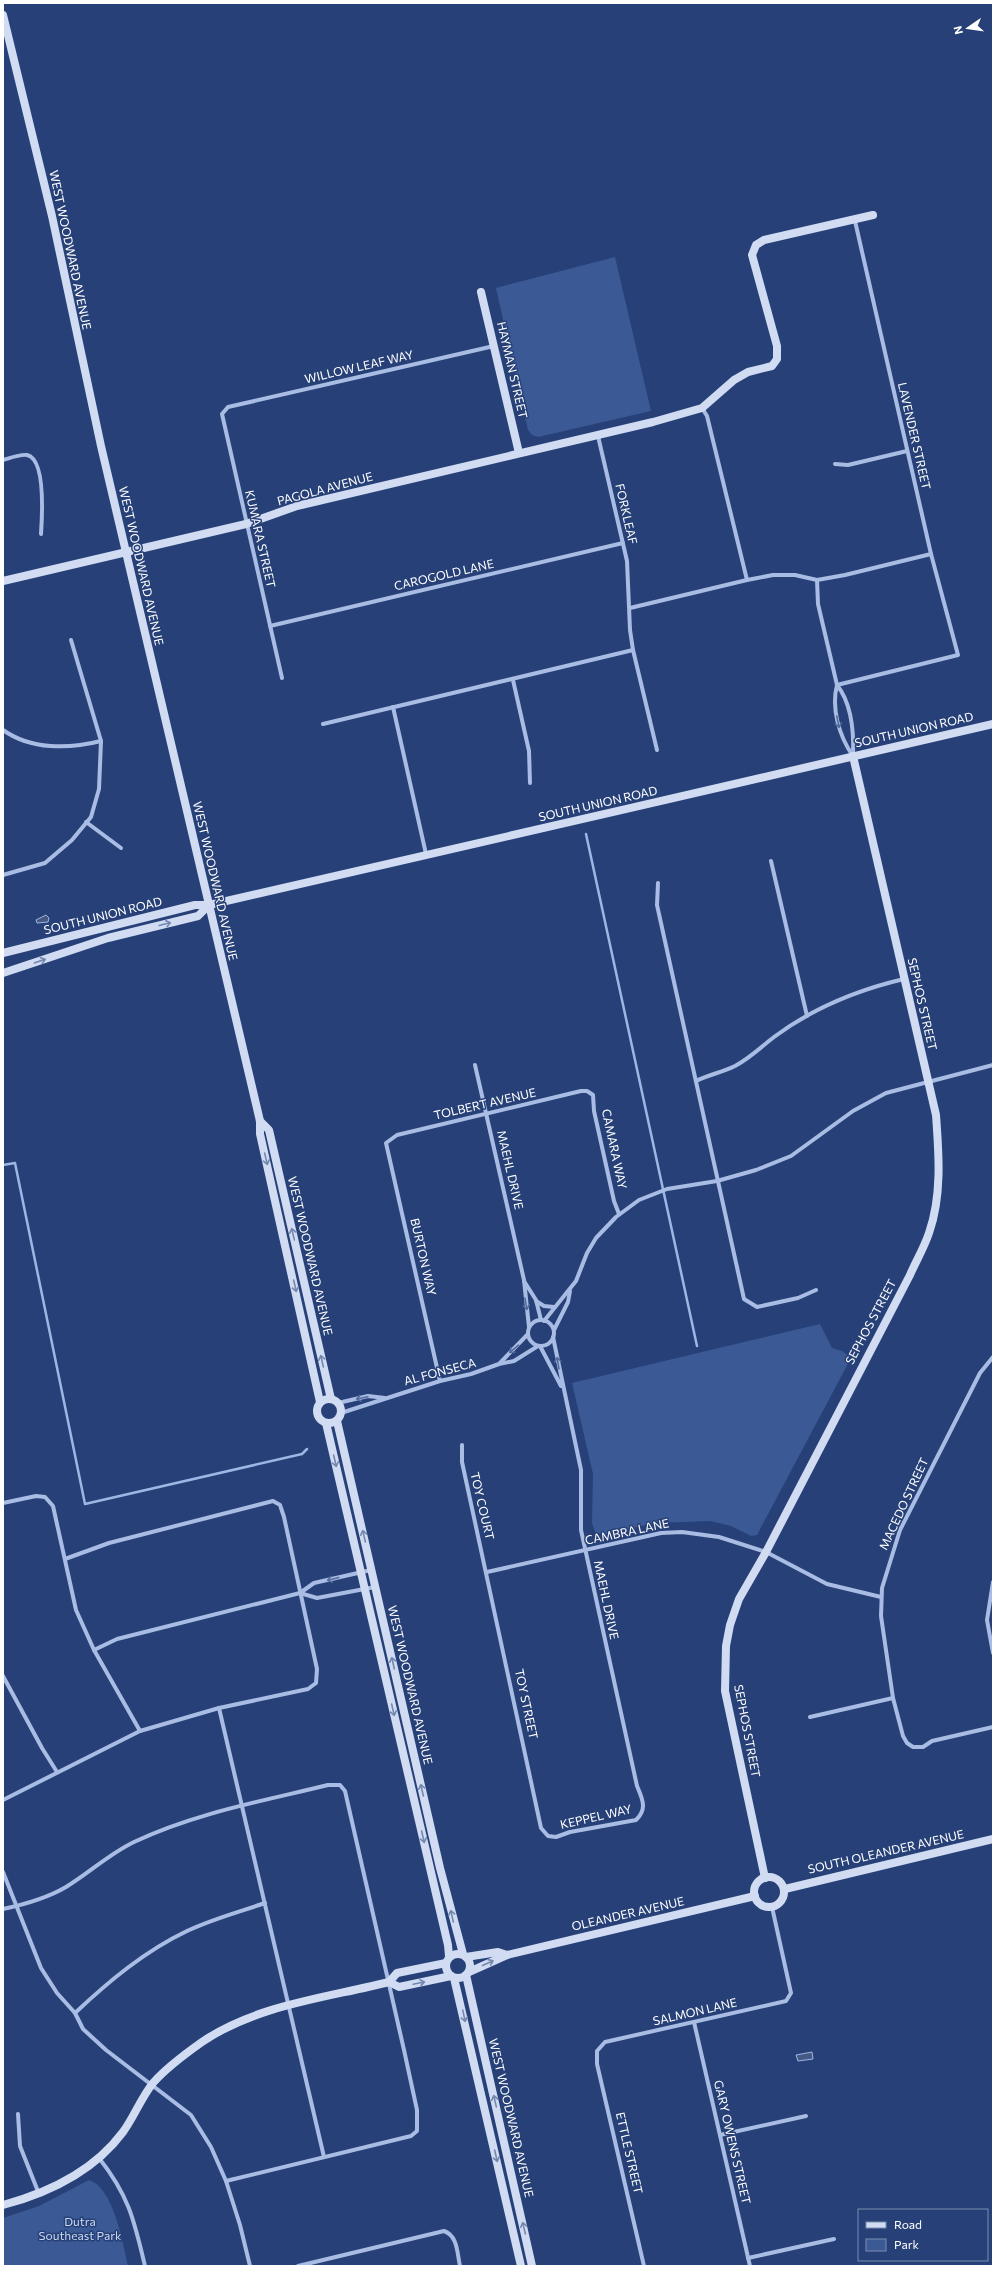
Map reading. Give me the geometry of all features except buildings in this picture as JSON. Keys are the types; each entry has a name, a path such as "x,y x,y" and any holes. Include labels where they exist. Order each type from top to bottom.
{"street":[{"name":"WEST WOODWARD AVENUE","path":"3,15 52,216 79,349 260,1121 260,1134 320,1402"},
{"path":"747,580 707,416 702,408 734,380 748,372 772,366 777,359 777,346 752,256 756,245 764,240 855,221 873,215"},
{"name":"LAVENDER STREET","path":"837,685 958,655 931,554 855,221"},
{"name":"HAYMAN STREET","path":"481,292 519,453"},
{"name":"WILLOW LEAF WAY","path":"228,407 494,346"},
{"name":"KUMARA STREET","path":"228,407 222,414 223,424 282,678"},
{"name":"PAGOLA AVENUE","path":"3,581 246,524 297,506 519,453 598,436 702,408"},
{"name":"FORKLEAF","path":"598,436 627,562 630,630 633,650 658,750"},
{"path":"835,464 848,465 907,451"},
{"path":"3,460 27,455 33,458 39,468 42,511 41,534"},
{"name":"CAROGOLD LANE","path":"270,626 623,543"},
{"path":"630,608 773,575 795,575 817,580 845,575 931,554"},
{"path":"817,580 818,604 837,685 846,695 853,728 853,756"},
{"path":"3,875 45,863 72,840 91,816 99,789 101,741 71,640"},
{"path":"323,724 513,680 633,650"},
{"path":"513,680 529,750 530,782"},
{"path":"837,685 833,699 843,742 853,756"},
{"path":"393,707 426,854"},
{"name":"SOUTH UNION ROAD","path":"3,953 120,923 195,906 209,905 426,854 596,817 993,724"},
{"path":"3,730 14,738 48,747 83,745 101,741"},
{"name":"SEPHOS STREET","path":"765,1878 729,1711 725,1668 730,1625 739,1599 766,1552 910,1275 929,1233 938,1191 939,1156 936,1115 853,756"},
{"path":"86,822 121,848"},
{"path":"771,861 807,1016"},
{"path":"658,883 657,905 744,1299 757,1307 798,1298 816,1290"},
{"name":"SOUTH UNION ROAD","path":"3,973 108,938 198,916 209,905"},
{"path":"696,1081 735,1066 751,1056 774,1037 807,1016 850,995 904,979"},
{"name":"MAEHL DRIVE","path":"475,1065 524,1280 530,1327"},
{"path":"570,1290 568,1302 549,1343 539,1346 531,1342 528,1334 530,1327 534,1322 542,1320 570,1290 576,1281 587,1253 596,1238 619,1214 639,1200 667,1189 717,1181 756,1170 790,1156 853,1111 886,1093 993,1065"},
{"name":"TOLBERT AVENUE","path":"389,1139 397,1134 587,1091"},
{"name":"CAMARA WAY","path":"587,1091 593,1095 594,1111 619,1214"},
{"name":"WEST WOODWARD AVENUE","path":"260,1121 269,1130 335,1401"},
{"name":"BURTON WAY","path":"389,1139 386,1144 440,1381"},
{"name":"MAEHL DRIVE","path":"524,1280 536,1300 542,1320"},
{"path":"536,1300 544,1306 554,1307"},
{"path":"542,1320 551,1325 553,1334"},
{"name":"AL FONSECA","path":"500,1364 528,1334"},
{"name":"MAEHL DRIVE","path":"553,1334 563,1390 581,1470 582,1484 580,1520 585,1551 637,1786 644,1801 642,1812"},
{"name":"MAEHL DRIVE","path":"539,1346 563,1390"},
{"name":"AL FONSECA","path":"339,1417 370,1406 386,1398 440,1381 478,1372 500,1364 514,1361 539,1346"},
{"name":"MACEDO STREET","path":"993,1357 980,1373 900,1530 888,1562 881,1596 882,1629 893,1698 903,1736 907,1743 913,1746 923,1747 932,1741 993,1727"},
{"name":"AL FONSECA","path":"335,1401 368,1396 386,1398"},
{"path":"335,1401 339,1417 332,1424 326,1423 319,1419 316,1412 320,1402 335,1401"},
{"name":"WEST WOODWARD AVENUE","path":"339,1417 371,1570 456,1934 465,1955"},
{"name":"WEST WOODWARD AVENUE","path":"326,1423 448,1945 447,1960"},
{"name":"TOY COURT","path":"462,1445 462,1462 487,1572"},
{"path":"3,1504 36,1496 45,1497 53,1506 76,1610 94,1650 140,1731"},
{"path":"3,1800 140,1731 219,1708 308,1689 316,1683 317,1669 284,1517 280,1505 273,1501 109,1543 65,1559"},
{"name":"CAMBRA LANE","path":"487,1572 661,1533 682,1532 719,1537 766,1552 827,1584 881,1596"},
{"path":"94,1650 117,1639 300,1593 314,1583 371,1570"},
{"name":"TOY STREET","path":"487,1572 541,1828 551,1837"},
{"path":"993,1582 987,1620 993,1653"},
{"path":"300,1593 317,1598 375,1587"},
{"path":"370,1611 380,1609"},
{"path":"3,1676 42,1748 57,1772"},
{"path":"810,1717 893,1698"},
{"path":"219,1708 324,2157"},
{"path":"3,1909 18,1906 65,1888 99,1862 133,1842 189,1821 242,1805 328,1785 340,1785 345,1791 417,2110 417,2131 411,2136 226,2181"},
{"name":"KEPPEL WAY","path":"551,1837 636,1820 642,1812"},
{"name":"SOUTH OLEANDER AVENUE","path":"785,1889 993,1839"},
{"path":"3,1872 18,1906 41,1968 57,1993 75,2013 83,2029 106,2050 153,2084 191,2115 211,2147 226,2181 240,2225 250,2266"},
{"path":"765,1878 778,1880 785,1889 780,1902 772,1907 759,1903 755,1896 756,1886 765,1878"},
{"name":"OLEANDER AVENUE","path":"467,1974 507,1955 755,1896"},
{"path":"75,2013 103,1986 139,1959 174,1939 213,1921 264,1903"},
{"name":"SALMON LANE","path":"599,2046 605,2042 786,2001 791,1993 772,1907"},
{"name":"OLEANDER AVENUE","path":"465,1955 498,1952 507,1955"},
{"path":"3,2205 39,2194 81,2171 99,2158 122,2134 153,2084 170,2067 202,2042 229,2026 256,2015 289,2005 388,1982 397,1973 465,1955 470,1963 467,1974 399,1987 388,1982"},
{"path":"447,1960 446,1971 453,1977"},
{"name":"WEST WOODWARD AVENUE","path":"467,1974 532,2266"},
{"name":"WEST WOODWARD AVENUE","path":"453,1977 522,2266"},
{"name":"GARY OWENS STREET","path":"694,2022 750,2266"},
{"name":"ETTLE STREET","path":"599,2046 596,2057 597,2064 644,2266"},
{"path":"18,2114 20,2146 39,2194"},
{"path":"720,2135 806,2116"},
{"path":"99,2158 128,2203 145,2266"},
{"path":"298,2266 444,2231 450,2233 454,2238 460,2266"},
{"path":"748,2258 834,2239"}],"green space":[{"path":"615,257 651,411 538,437 532,435 528,430 496,288"},
{"path":"820,1324 832,1348 842,1351 851,1358 757,1535 751,1536 731,1526 711,1521 654,1523 604,1535 595,1532 592,1523 593,1474 572,1383"},
{"name":"Dutra Southeast Park","path":"89,2180 98,2185 111,2205 120,2231 128,2266 3,2266 3,2218 39,2206"}],"shaded area":[{"path":"46,915 49,918 48,922 37,923 36,920"},
{"path":"812,2052 813,2059 798,2061 796,2055"}],"waterway":[{"path":"586,834 697,1346"},
{"path":"3,1165 15,1163 85,1504 302,1454 307,1449"}]}
